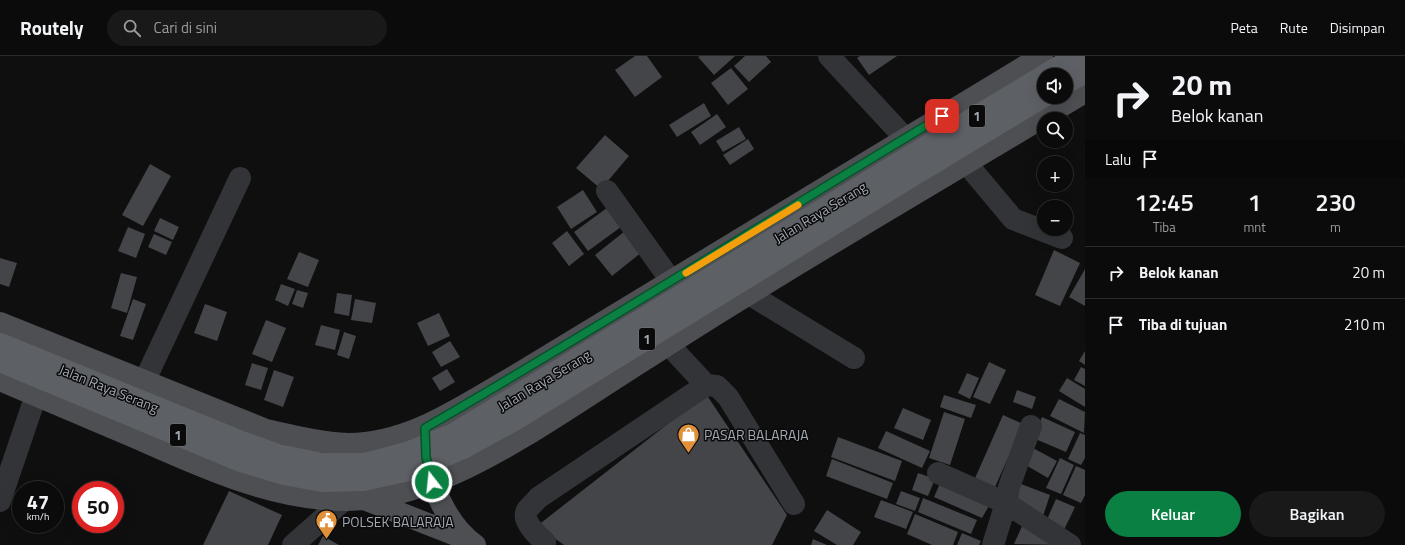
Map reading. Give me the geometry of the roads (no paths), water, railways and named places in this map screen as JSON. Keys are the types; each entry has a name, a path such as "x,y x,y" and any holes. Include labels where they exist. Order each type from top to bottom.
{"highway":[{"name":"Jalan Raya Serang","path":"1057,68 1077,56"},
{"path":"1073,79 1085,72"},
{"name":"Jalan Raya Serang","path":"0,344 278,455 323,464 365,464 407,453 454,434 1037,80"},
{"name":"Jalan Raya Serang","path":"0,361 241,461 284,474 322,481 363,480 414,469 463,448 516,419 1037,100"}],"main road":[{"path":"0,323 266,430 309,440 349,444 390,438 425,428 513,377 672,282 905,138 1042,56"},
{"path":"354,500 397,493 432,482 474,464 531,432 749,294 1085,92"},
{"path":"844,177 864,180 870,184 878,197 880,216"},
{"path":"513,377 524,380 528,383 534,396 536,411 531,432"},
{"path":"0,380 204,468 259,487 302,495 354,500 471,542"},
{"path":"425,428 426,457 432,482 445,510 471,542"}],"street":[{"path":"829,56 905,138"},
{"path":"967,164 1013,218 1062,238"},
{"path":"144,382 240,178"},
{"path":"607,191 672,282"},
{"path":"749,294 854,358"},
{"path":"668,344 706,385"},
{"path":"544,545 545,542 535,533 526,517 527,511 538,498 706,385 718,386 728,397 794,504"},
{"path":"0,501 36,395"},
{"path":"993,545 1009,488 1032,426"},
{"path":"938,473 1006,503 1070,545"},
{"path":"293,545 354,500"}],"place":[{"name":"PASAR BALARAJA","path":"688,454"},
{"name":"POLSEK BALARAJA","path":"326,540"}]}
